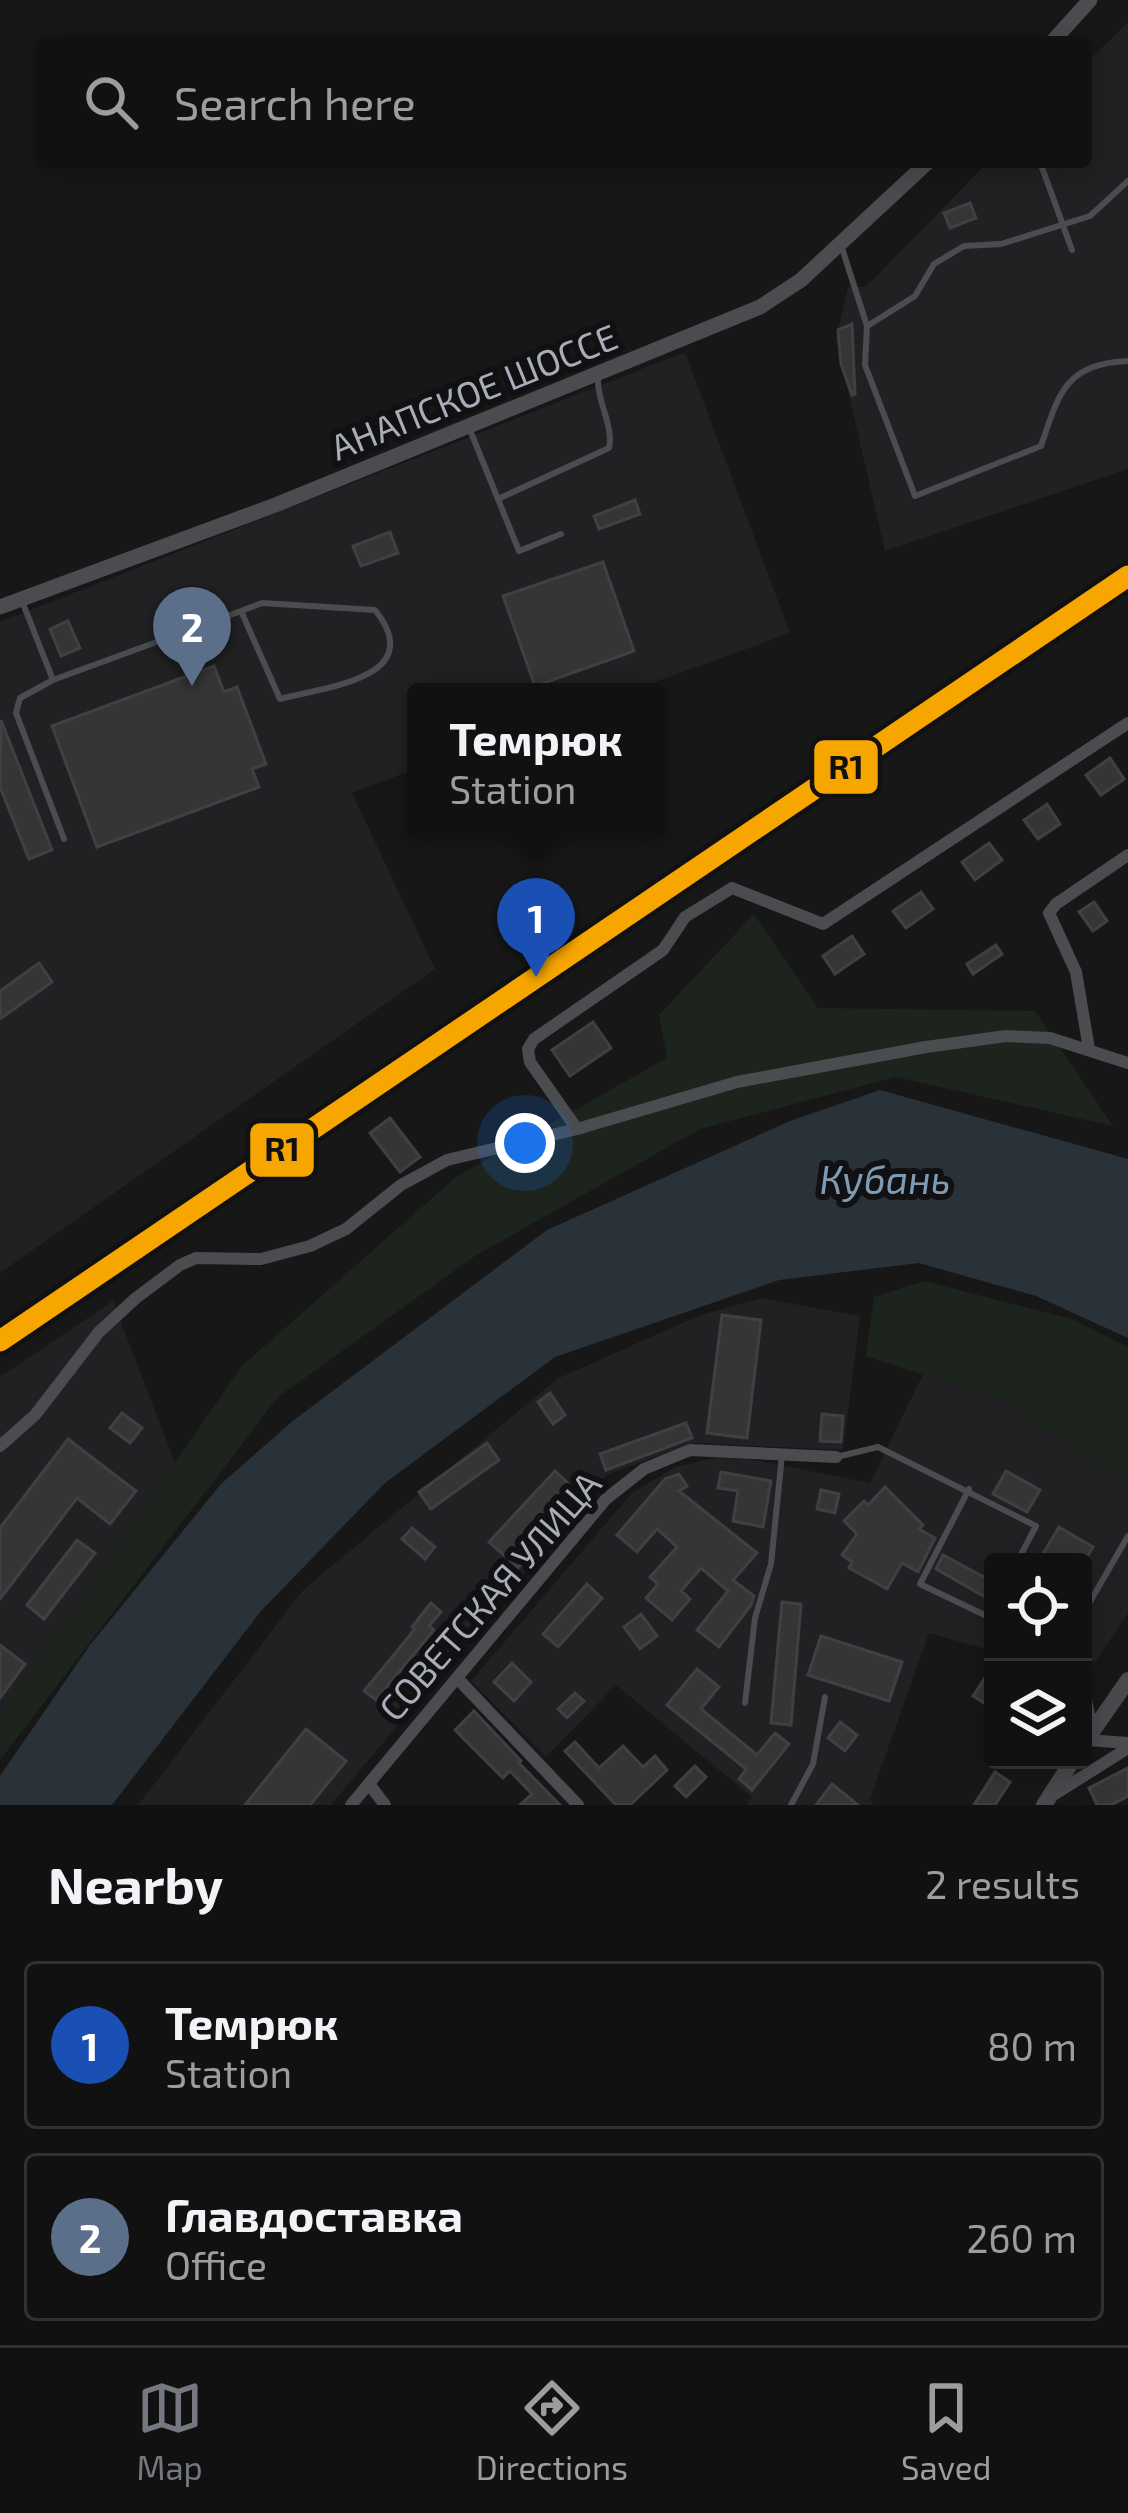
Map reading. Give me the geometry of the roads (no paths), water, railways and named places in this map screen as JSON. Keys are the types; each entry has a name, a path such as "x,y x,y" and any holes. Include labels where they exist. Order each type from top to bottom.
{"main road":[{"path":"1092,1732 1128,1680"},
{"path":"1047,1802 1067,1769"}],"street":[{"path":"1057,36 1090,0"},
{"name":"АНАПСКОЕ ШОССЕ","path":"0,607 278,504 760,307 801,280 922,168"},
{"path":"578,1129 530,1062 528,1049 534,1039 663,950 685,917 732,888 823,924 1128,723"},
{"path":"1089,1049 1076,972 1049,913 1128,855"},
{"path":"0,1446 34,1415 99,1332 180,1265 196,1258 260,1259 310,1246 346,1228 401,1185 447,1160 578,1129 737,1082 926,1047 1006,1036 1050,1038 1128,1063"},
{"name":"СОВЕТСКАЯ УЛИЦА","path":"351,1805 606,1498 644,1469 690,1450 836,1457"},
{"path":"457,1678 578,1805"},
{"path":"1092,1739 1128,1746"},
{"path":"1047,1802 1128,1746"},
{"path":"369,1784 386,1805"}],"lane":[{"path":"1042,168 1072,250"},
{"path":"867,326 915,296 934,264 964,246 1001,244 1090,216 1128,181"},
{"path":"841,245 867,326 866,365 915,496 1041,446 1069,382 1093,362 1128,361"},
{"path":"498,500 609,448 612,440 598,398 598,375"},
{"path":"469,427 519,551 561,534"},
{"path":"21,598 53,680"},
{"path":"64,839 16,713 20,698 53,680 241,610 262,603 375,610 392,643 387,659 364,678 280,699 241,610"},
{"path":"836,1457 878,1447 969,1489 1036,1526 1022,1553"},
{"path":"745,1703 755,1618 771,1564 782,1454"},
{"path":"969,1489 920,1584 984,1615"},
{"path":"1092,1599 1128,1537"},
{"path":"791,1805 813,1764 825,1697"}],"water":[{"name":"Кубань","path":"880,1090 1128,1159 1128,1338 1036,1296 919,1263 779,1280 555,1357 385,1483 261,1611 112,1805 0,1805 0,1776 90,1645 221,1484 294,1420 547,1230 790,1121"}],"place":[{"name":"Главдоставка","path":"192,686"},
{"name":"Темрюк","path":"536,977"}]}
